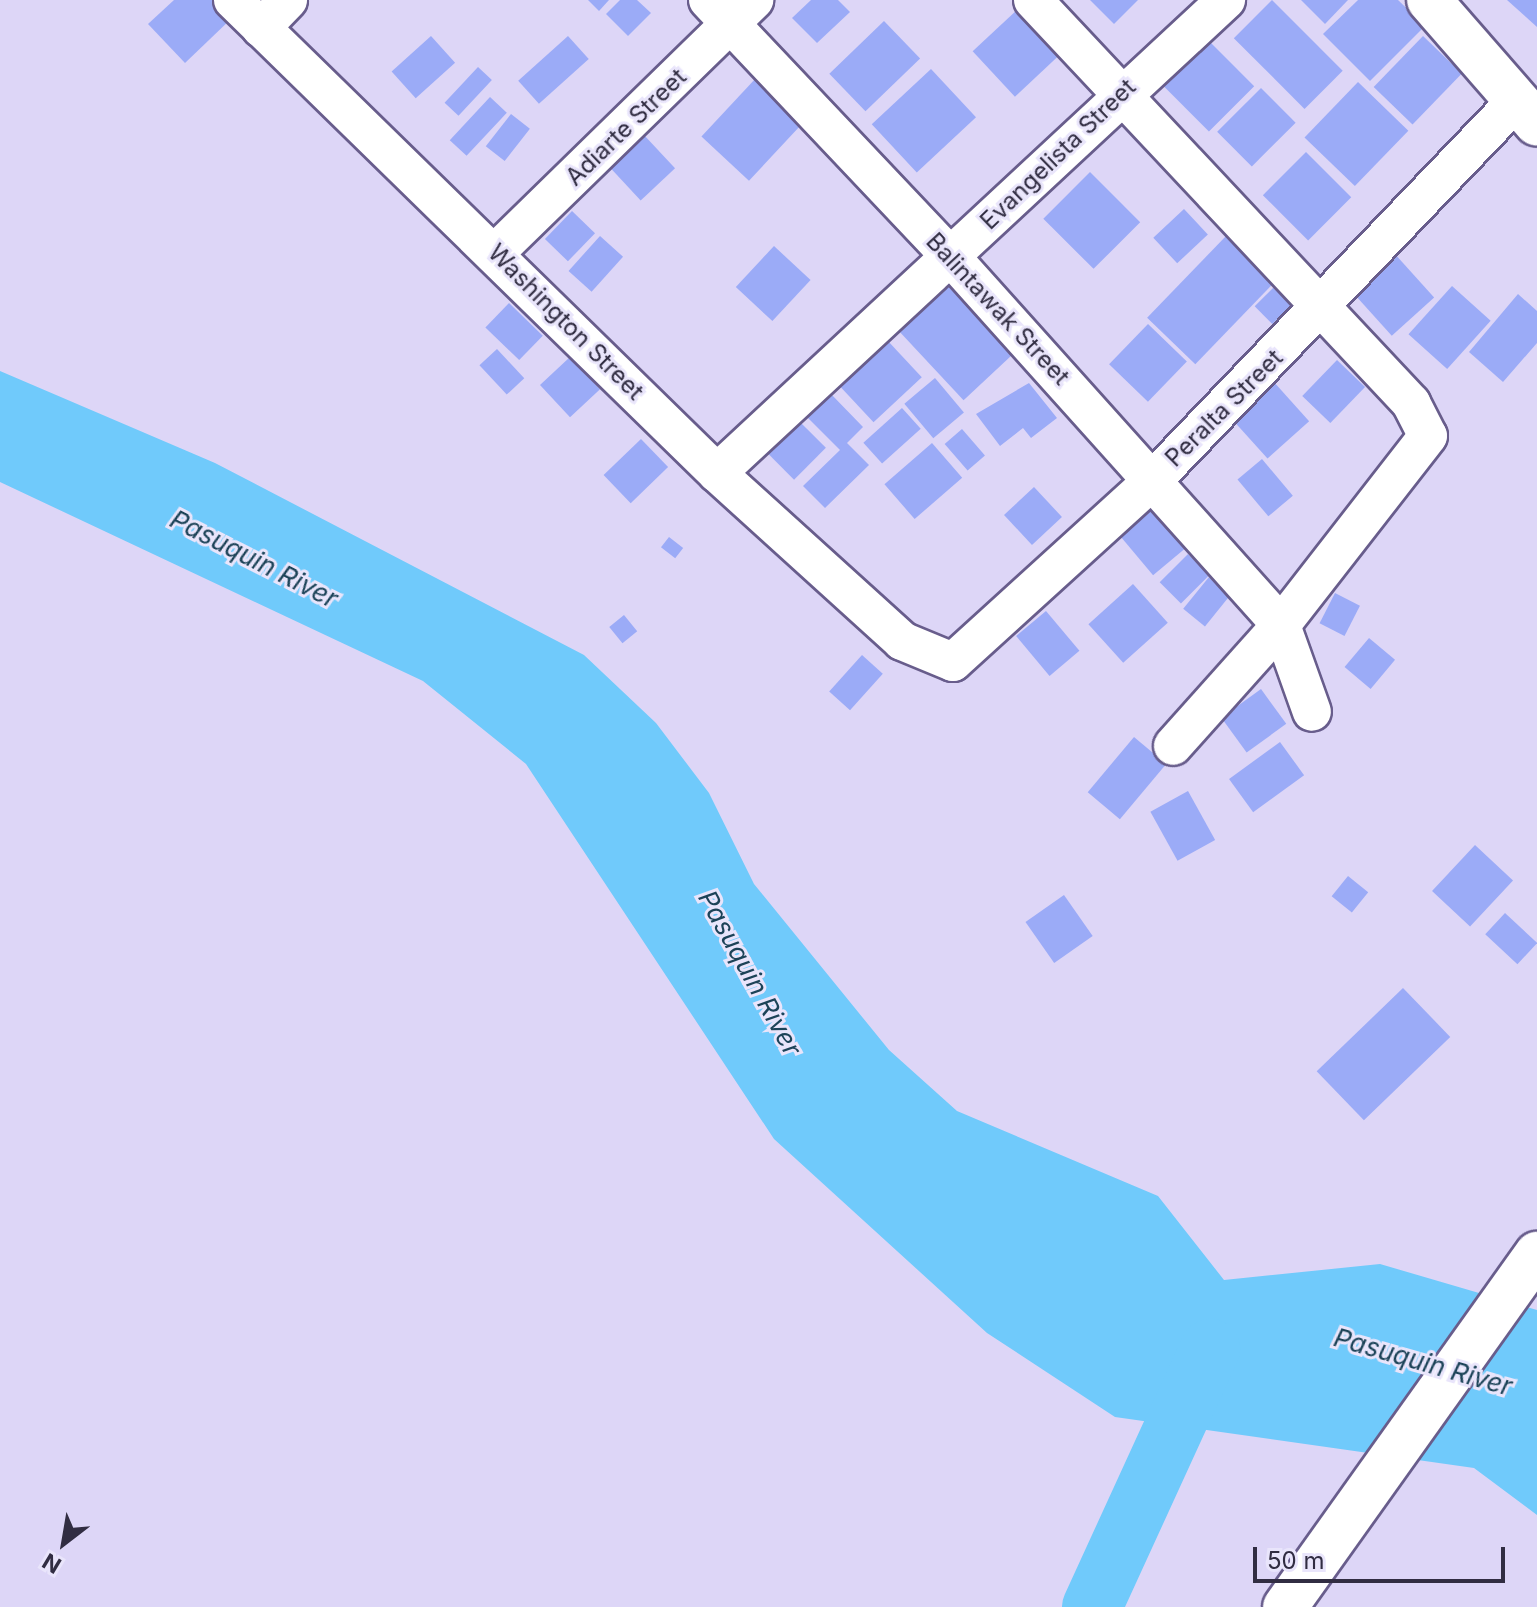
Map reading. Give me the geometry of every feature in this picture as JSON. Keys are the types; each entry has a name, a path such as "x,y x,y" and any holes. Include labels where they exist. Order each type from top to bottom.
{"main road":[{"path":"1429,0 1528,111"},
{"path":"1286,1606 1528,1268"}],"street":[{"name":"Washington Street","path":"233,0 496,252 717,473 902,641"},
{"path":"261,28 288,0"},
{"path":"1033,0 1320,311 1411,403 1428,436 1281,625 1173,746"},
{"name":"Evangelista Street","path":"717,473 951,257 1120,94 1226,0"},
{"name":"Adiarte Street","path":"496,252 731,8"},
{"name":"Balintawak Street","path":"731,8 1281,625"},
{"name":"Peralta Street","path":"902,641 937,660 968,653 1154,479 1320,311 1528,111"},
{"path":"1281,625 1312,712"}],"water":[{"name":"Pasuquin River","path":"0,371 215,463 584,655 656,723 709,793 754,884 889,1050 957,1111 1158,1196 1224,1280 1380,1264 1537,1310 1537,1515 1474,1468 1115,1417 987,1333 774,1139 526,764 423,681 0,482"}],"building":[{"path":"174,0 217,0 233,17 185,63 148,24"},
{"path":"588,0 609,0 599,11"},
{"path":"620,0 637,0 651,13 628,36 606,14"},
{"path":"811,0 838,0 850,12 817,43 792,18"},
{"path":"1090,0 1138,0 1114,24"},
{"path":"1272,0 1343,71 1305,109 1234,38"},
{"path":"1301,0 1348,0 1325,24"},
{"path":"1358,0 1398,0 1425,26 1370,81 1323,34"},
{"path":"1507,0 1537,0 1537,27"},
{"path":"1018,9 1060,54 1015,97 973,51"},
{"path":"884,21 920,58 865,111 829,74"},
{"path":"431,36 455,63 416,98 392,71"},
{"path":"568,36 589,59 539,104 518,81"},
{"path":"1204,36 1254,86 1209,131 1159,81"},
{"path":"1423,36 1462,74 1413,125 1374,87"},
{"path":"478,67 492,80 458,116 445,103"},
{"path":"931,69 976,117 917,173 872,124"},
{"path":"756,78 804,122 749,181 701,137"},
{"path":"1358,82 1408,131 1355,186 1305,137"},
{"path":"1261,88 1296,123 1252,166 1217,132"},
{"path":"490,97 507,113 467,156 450,140"},
{"path":"511,114 530,129 505,161 486,146"},
{"path":"643,134 675,168 641,200 609,166"},
{"path":"1306,152 1351,197 1308,240 1263,195"},
{"path":"1090,172 1140,222 1094,269 1043,219"},
{"path":"1184,209 1208,235 1177,263 1153,238"},
{"path":"572,211 595,233 568,261 545,239"},
{"path":"1227,235 1275,282 1195,364 1147,318"},
{"path":"600,236 623,257 592,292 569,271"},
{"path":"774,246 811,280 772,321 736,287"},
{"path":"1394,253 1434,298 1392,336 1352,291"},
{"path":"943,280 1013,355 964,400 894,326"},
{"path":"1278,283 1296,301 1272,324 1255,306"},
{"path":"1452,286 1491,321 1447,369 1409,334"},
{"path":"1518,294 1537,311 1537,343 1503,382 1469,352"},
{"path":"509,303 543,336 519,360 485,327"},
{"path":"1148,324 1187,362 1148,402 1109,364"},
{"path":"887,340 922,377 874,422 839,385"},
{"path":"497,349 524,378 507,395 479,365"},
{"path":"570,357 600,389 570,417 540,385"},
{"path":"1337,360 1365,387 1330,423 1302,396"},
{"path":"935,378 964,412 933,438 904,404"},
{"path":"1273,381 1309,421 1268,459 1231,418"},
{"path":"1029,383 1057,418 1031,438 1023,428 1000,446 976,414"},
{"path":"830,393 863,427 847,443 869,465 825,508 803,486 840,450 806,416"},
{"path":"902,408 921,429 882,464 863,443"},
{"path":"799,421 826,448 794,480 767,453"},
{"path":"962,429 985,455 968,471 945,444"},
{"path":"641,439 668,467 631,503 604,475"},
{"path":"932,443 962,478 915,519 884,484"},
{"path":"1262,459 1293,496 1268,516 1237,480"},
{"path":"1034,487 1062,517 1032,545 1004,515"},
{"path":"1150,497 1190,544 1153,575 1113,528"},
{"path":"669,537 683,548 675,558 661,547"},
{"path":"1188,554 1209,575 1181,603 1160,582"},
{"path":"1209,577 1231,595 1205,626 1183,609"},
{"path":"1133,584 1168,623 1123,663 1088,624"},
{"path":"1335,593 1360,606 1345,636 1320,623"},
{"path":"1046,611 1079,651 1050,676 1016,636"},
{"path":"624,615 637,631 622,643 609,627"},
{"path":"1369,638 1395,660 1371,689 1345,667"},
{"path":"862,655 883,674 850,710 829,691"},
{"path":"1261,689 1286,724 1247,753 1221,718"},
{"path":"1134,737 1166,764 1120,819 1088,792"},
{"path":"1280,742 1304,775 1253,812 1229,779"},
{"path":"1188,791 1215,840 1178,861 1150,812"},
{"path":"1475,845 1513,880 1470,927 1432,891"},
{"path":"1348,876 1368,892 1352,913 1332,896"},
{"path":"1064,895 1093,936 1054,963 1025,922"},
{"path":"1505,913 1537,943 1517,964 1485,934"},
{"path":"1403,988 1450,1037 1364,1120 1317,1071"}],"waterway":[{"path":"1092,1607 1210,1349"}]}
